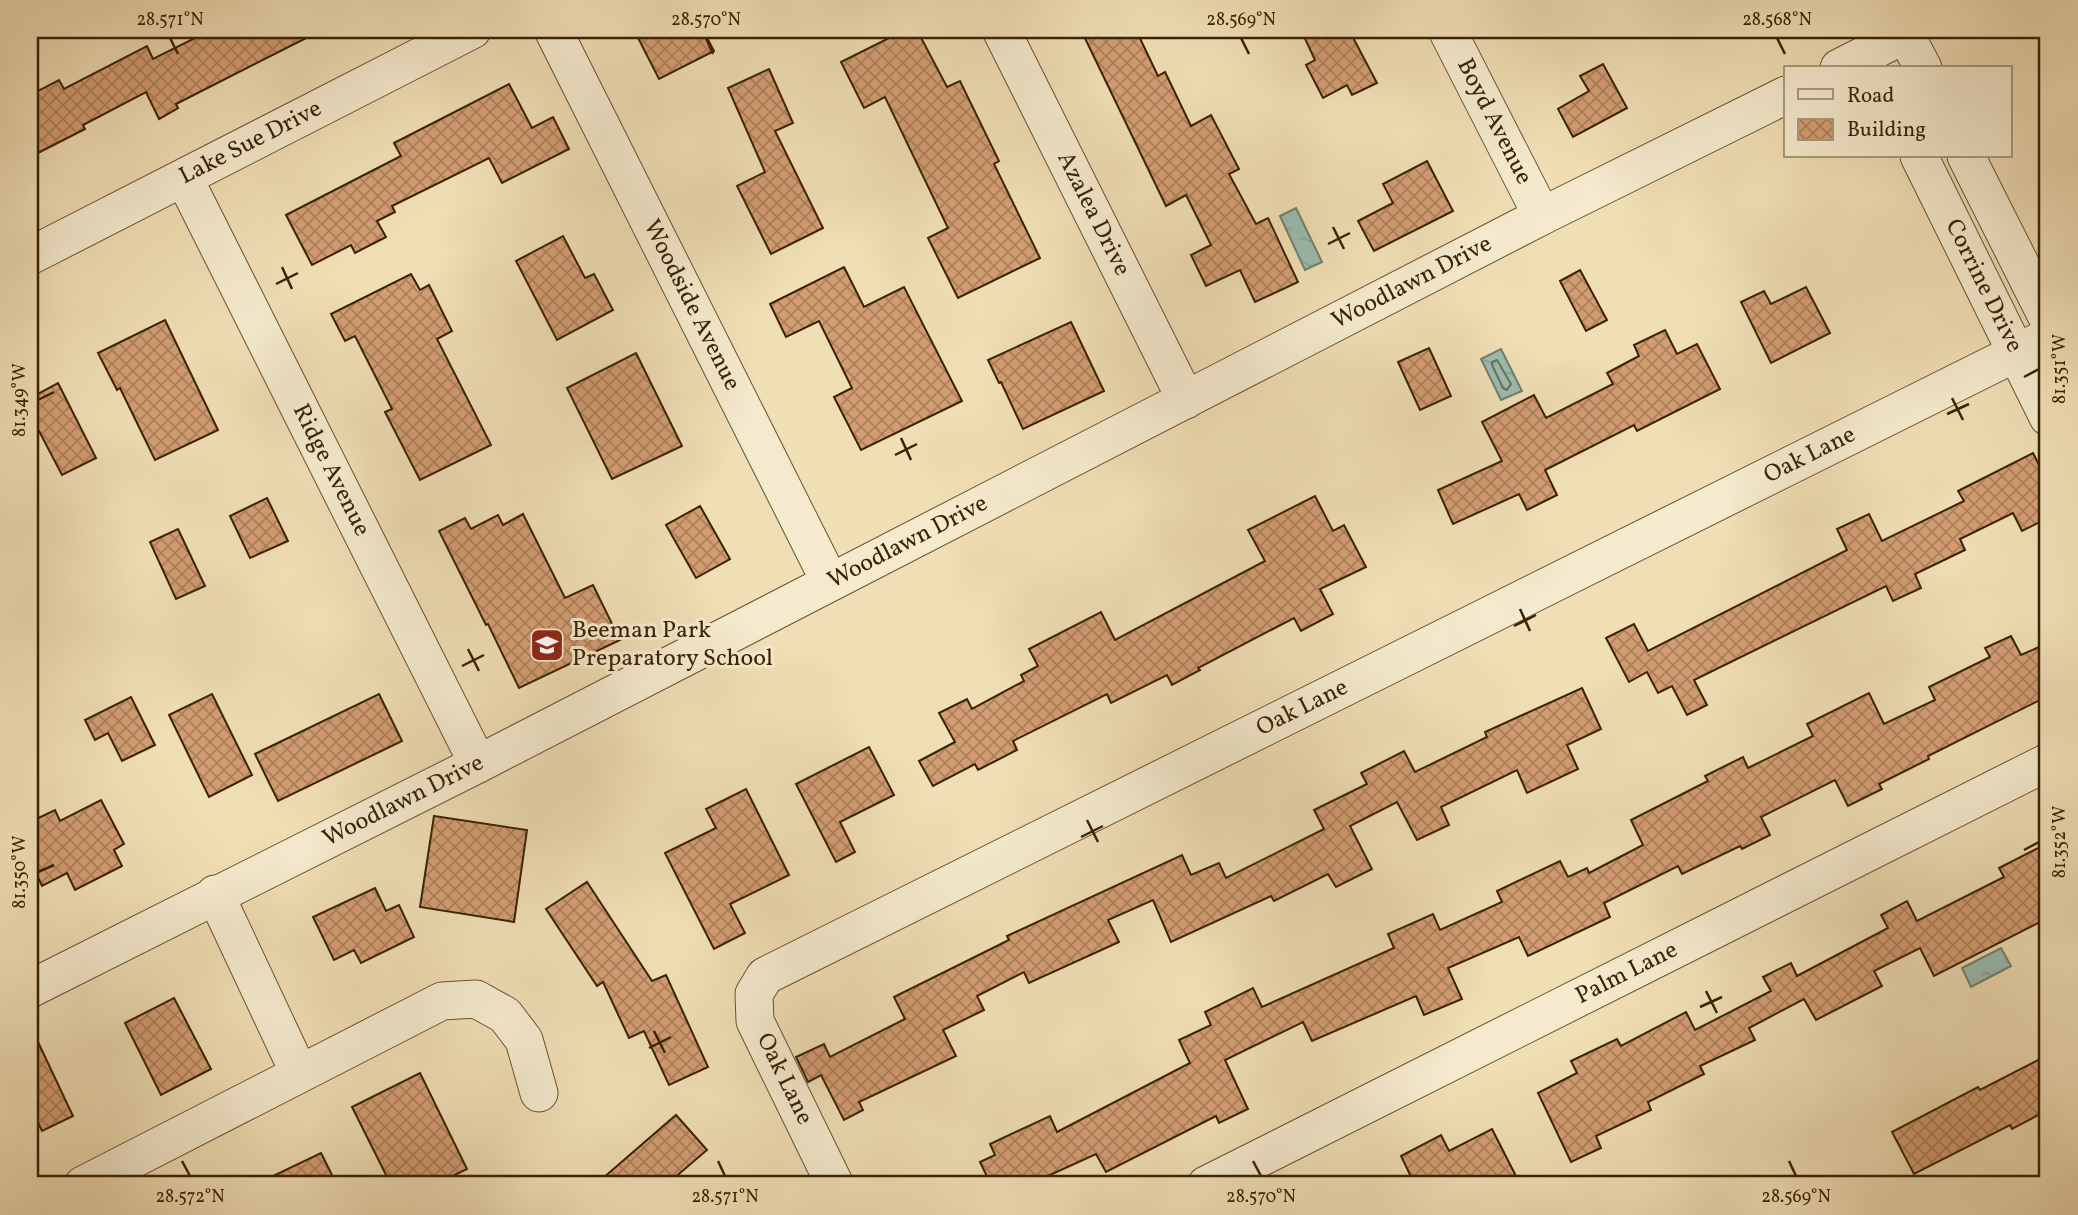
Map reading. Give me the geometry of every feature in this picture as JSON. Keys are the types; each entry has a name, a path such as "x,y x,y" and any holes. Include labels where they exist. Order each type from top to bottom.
{"street":[{"name":"Lake Sue Drive","path":"30,256 472,30"},
{"name":"Woodside Avenue","path":"552,30 830,582"},
{"name":"Azalea Drive","path":"1001,30 1186,400"},
{"name":"Boyd Avenue","path":"1447,30 1542,216"},
{"path":"1860,55 1905,32 1922,66"},
{"name":"Woodlawn Drive","path":"30,989 478,764 1542,216 1784,96"},
{"name":"Corrine Drive","path":"1920,158 2048,417"},
{"name":"Corrine Drive","path":"1967,158 2048,319"},
{"name":"Ridge Avenue","path":"184,178 478,764"},
{"name":"Oak Lane","path":"835,1185 755,1021 754,993 765,976 2048,337"},
{"name":"Palm Lane","path":"1206,1185 2048,762"},
{"path":"215,894 299,1073"},
{"path":"83,1185 442,1001 477,999 505,1015 524,1040 539,1093"}],"water":[{"path":"1296,208 1322,262 1305,270 1280,216"},
{"path":"1501,349 1522,391 1501,400 1481,359"},
{"path":"2001,948 2011,966 1971,987 1962,968"}],"building":[{"path":"211,30 322,30 176,104 178,108 159,119 146,92 83,125 85,129 30,157 30,95 59,80 64,89 147,46 153,59"},
{"path":"634,30 703,30 714,51 659,79"},
{"path":"905,30 917,30 947,87 960,81 999,161 994,164 1040,258 958,298 928,238 948,228 885,97 864,108 841,62"},
{"path":"1081,30 1136,30 1158,76 1165,72 1191,126 1211,115 1239,169 1229,174 1256,224 1268,218 1298,282 1255,302 1240,270 1206,286 1191,255 1211,245 1186,195 1166,206"},
{"path":"1301,30 1349,30 1377,83 1352,95 1347,85 1323,98 1306,65 1315,60"},
{"path":"1603,64 1627,108 1573,137 1558,109 1589,91 1580,76"},
{"path":"769,69 793,123 775,131 823,228 771,254 737,186 765,172 728,88"},
{"path":"509,84 532,128 553,117 569,149 502,183 489,158 392,206 395,212 377,221 386,237 355,253 351,245 312,265 286,215 401,156 394,143"},
{"path":"1427,161 1453,211 1374,251 1358,221 1393,203 1383,184"},
{"path":"563,236 585,278 594,274 613,310 557,340 516,261"},
{"path":"844,267 864,307 904,287 962,401 861,450 834,397 852,388 819,321 786,337 770,304"},
{"path":"1580,270 1607,320 1586,331 1560,281"},
{"path":"411,274 420,290 429,285 452,331 437,339 491,445 420,480 385,412 392,409 355,336 345,341 331,314"},
{"path":"1806,287 1830,333 1771,363 1741,302 1764,291 1771,304"},
{"path":"165,320 218,430 155,460 120,388 117,390 98,353"},
{"path":"1071,322 1104,391 1023,429 988,360"},
{"path":"1665,330 1677,354 1697,344 1720,389 1637,431 1634,425 1545,470 1557,495 1527,510 1519,494 1453,524 1438,490 1502,461 1482,422 1534,395 1546,418 1613,384 1607,373 1639,356 1634,345"},
{"path":"1429,348 1451,396 1420,410 1398,362"},
{"path":"636,353 682,446 612,479 567,388"},
{"path":"58,383 96,458 62,475 39,431 30,435 30,398"},
{"path":"2033,453 2048,483 2048,518 2022,531 2013,513 1960,539 1965,550 1915,574 1921,588 1893,601 1886,586 1694,680 1707,705 1687,715 1672,686 1658,693 1647,672 1629,682 1606,638 1634,624 1648,651 1847,550 1837,529 1869,514 1882,541 1964,501 1958,491"},
{"path":"1315,496 1333,531 1344,525 1366,567 1320,589 1333,614 1301,631 1294,618 1198,668 1200,670 1172,685 1167,675 1111,703 1107,694 1013,741 1017,750 978,770 975,764 933,786 919,761 955,742 939,713 967,699 972,709 1024,681 1021,675 1038,666 1029,649 1101,612 1115,640 1265,561 1248,530"},
{"path":"267,498 288,541 250,558 230,516"},
{"path":"700,506 730,559 696,578 666,525"},
{"path":"523,514 565,598 593,585 620,640 519,688 439,531 465,518 471,529 498,515 503,525"},
{"path":"178,529 205,586 176,599 150,542"},
{"path":"2011,636 2021,655 2048,643 2048,696 1928,756 1929,759 1879,784 1882,789 1848,806 1835,780 1761,817 1770,835 1682,874 1678,866 1604,903 1610,917 1528,956 1519,937 1448,968 1462,999 1424,1015 1416,996 1312,1041 1303,1022 1225,1060 1248,1109 1219,1123 1216,1116 1106,1172 1096,1154 1028,1185 991,1185 980,1162 995,1155 990,1144 1050,1116 1057,1132 1190,1063 1179,1040 1211,1025 1205,1012 1253,988 1262,1007 1394,948 1388,934 1433,914 1440,930 1502,902 1497,891 1560,861 1568,877 1587,868 1589,873 1643,845 1631,820 1708,781 1705,776 1743,757 1748,768 1813,736 1807,724 1869,693 1884,724 1935,700 1929,687 1990,657 1985,648"},
{"path":"1582,688 1601,729 1567,745 1578,769 1527,793 1517,770 1441,807 1449,825 1417,840 1397,802 1350,826 1372,869 1336,887 1328,874 1274,901 1271,896 1171,942 1153,900 1108,920 1119,942 1029,983 1024,972 977,996 984,1010 943,1030 956,1056 859,1102 863,1110 844,1120 821,1075 808,1082 796,1057 824,1044 830,1057 905,1019 894,997 1009,940 1007,936 1182,855 1191,875 1219,863 1226,878 1324,829 1314,810 1367,784 1361,773 1404,751 1415,772 1487,737 1485,732"},
{"path":"212,694 252,775 209,797 169,715"},
{"path":"379,694 402,741 278,801 255,754"},
{"path":"131,697 155,745 122,761 108,733 95,740 85,720"},
{"path":"869,747 894,795 840,822 855,852 836,862 796,784"},
{"path":"746,789 789,875 730,904 745,933 714,949 665,853 716,828 706,809"},
{"path":"101,800 124,844 114,850 122,866 75,890 67,873 42,886 30,861 30,822 55,810 60,821"},
{"path":"434,816 527,830 514,922 420,907"},
{"path":"2048,843 2048,918 1934,976 1920,948 1874,971 1882,986 1816,1020 1804,999 1749,1028 1755,1040 1700,1066 1704,1074 1648,1102 1651,1110 1596,1136 1601,1148 1571,1162 1538,1093 1577,1073 1571,1061 1617,1039 1621,1046 1686,1012 1695,1030 1771,991 1763,977 1791,963 1797,976 1888,928 1881,915 1907,901 1917,921 2004,877 1999,868"},
{"path":"587,882 652,981 666,975 708,1067 669,1085 644,1031 629,1038 603,982 597,986 546,909"},
{"path":"375,888 386,911 399,905 414,937 361,963 354,950 334,960 313,917"},
{"path":"174,998 211,1069 161,1095 125,1023"},
{"path":"30,1025 73,1116 42,1131 30,1106"},
{"path":"2048,1055 2048,1110 2012,1129 2010,1125 1914,1174 1892,1132 1978,1087 1980,1090"},
{"path":"420,1073 467,1169 434,1185 391,1185 352,1107"},
{"path":"676,1115 707,1150 666,1185 595,1185"},
{"path":"1492,1129 1517,1178 1503,1185 1442,1185 1438,1177 1415,1185 1401,1156 1441,1135 1449,1151"},
{"path":"321,1153 337,1185 254,1185"}],"place":[{"name":"Beeman Park Preparatory School","path":"547,645"}]}
